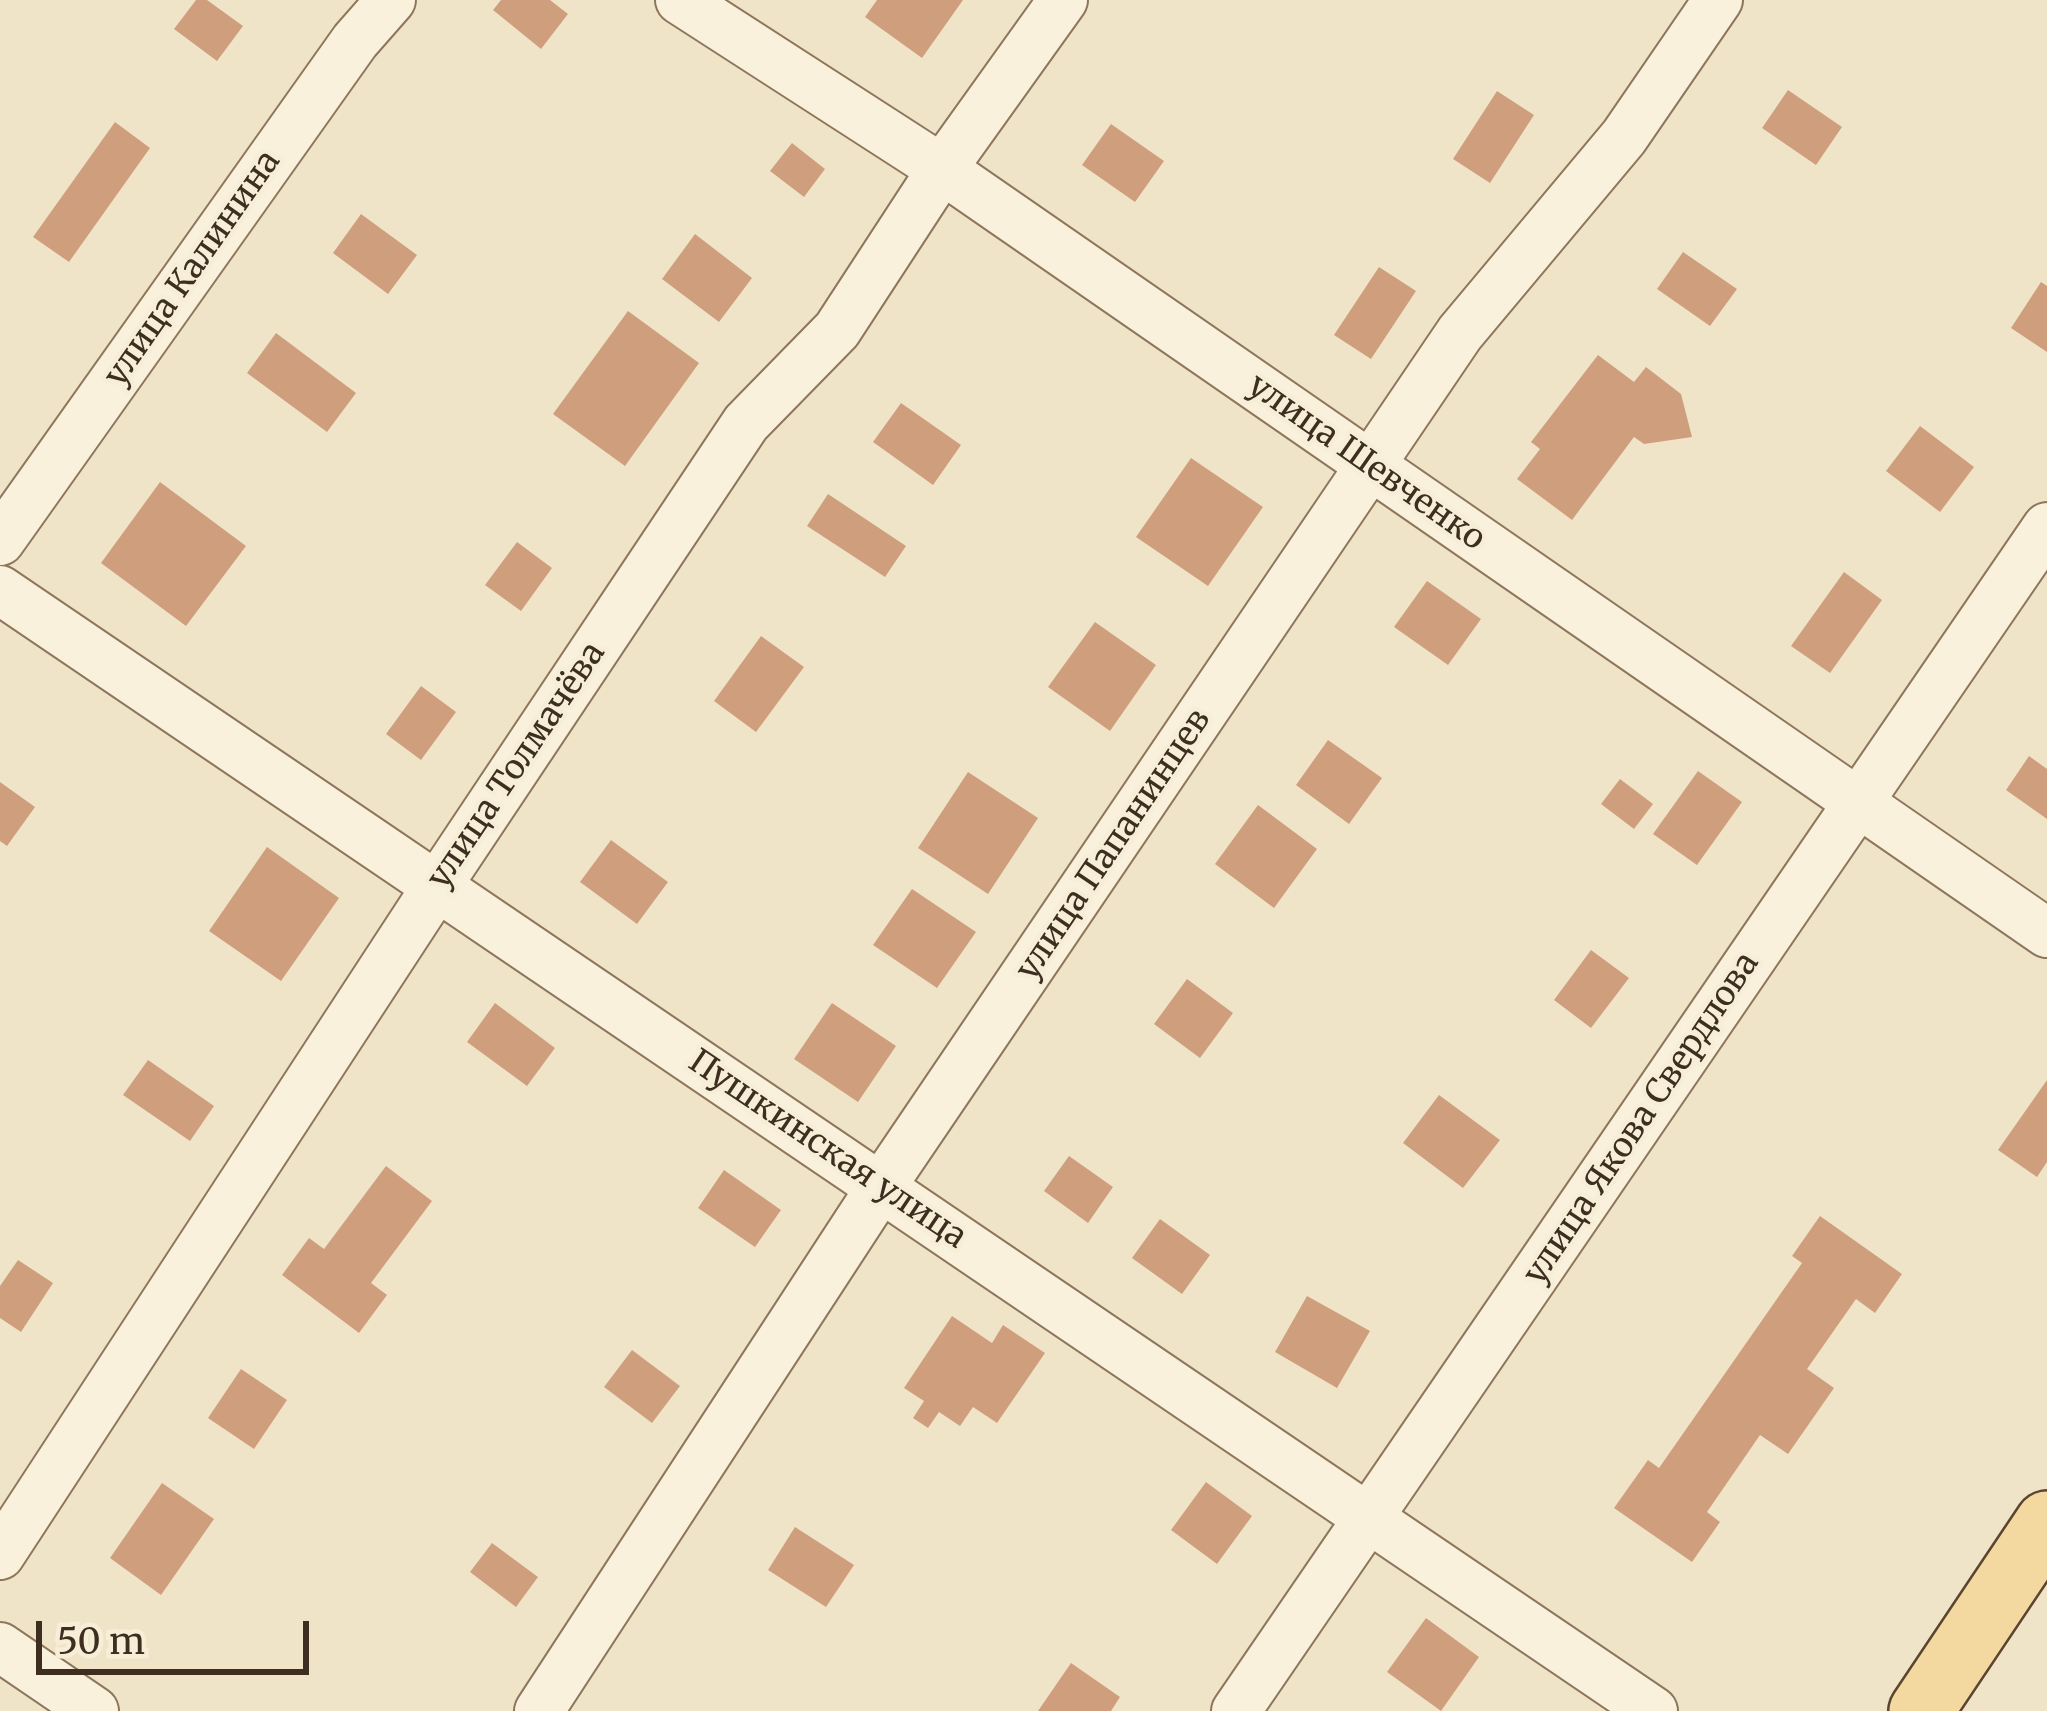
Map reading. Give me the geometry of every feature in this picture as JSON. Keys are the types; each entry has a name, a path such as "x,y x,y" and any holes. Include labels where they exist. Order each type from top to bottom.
{"main road":[{"path":"1921,1711 2047,1523"}],"street":[{"name":"улица Калинина","path":"0,541 356,41 391,0"},
{"name":"улица Шевченко","path":"680,0 942,170 2047,933"},
{"name":"улица Толмачёва","path":"0,1555 746,423 837,330 942,170 1064,0"},
{"name":"улица Папанинцев","path":"539,1711 881,1187 1460,333 1624,136 1718,0"},
{"name":"улица Якова Свердлова","path":"1235,1711 2047,527"},
{"name":"Пушкинская улица","path":"0,590 1653,1711"},
{"path":"0,1647 94,1711"}],"building":[{"path":"196,0 207,0 243,26 217,61 174,29"},
{"path":"501,0 550,0 568,14 541,49 493,10"},
{"path":"877,0 963,0 922,58 865,17"},
{"path":"1788,90 1842,127 1816,165 1762,128"},
{"path":"1497,91 1534,115 1490,183 1453,159"},
{"path":"115,122 150,148 69,262 33,237"},
{"path":"1111,124 1164,161 1135,202 1082,165"},
{"path":"792,143 825,169 804,197 770,171"},
{"path":"361,214 417,255 388,294 333,253"},
{"path":"695,234 752,278 719,322 662,279"},
{"path":"1683,252 1737,289 1710,326 1657,289"},
{"path":"1379,267 1416,291 1371,359 1334,335"},
{"path":"2041,282 2047,286 2047,352 2011,328"},
{"path":"628,311 699,363 625,466 553,414"},
{"path":"276,333 356,393 327,432 247,373"},
{"path":"1598,355 1634,382 1646,367 1681,394 1692,437 1644,444 1634,437 1572,520 1517,479 1540,449 1531,442"},
{"path":"901,403 961,445 933,485 873,442"},
{"path":"1920,426 1974,467 1940,512 1886,471"},
{"path":"1191,458 1263,507 1208,586 1136,537"},
{"path":"160,482 246,546 186,626 101,563"},
{"path":"828,494 906,546 885,577 807,526"},
{"path":"517,542 552,568 521,611 485,585"},
{"path":"1844,572 1882,600 1830,673 1791,646"},
{"path":"1427,581 1481,619 1448,665 1394,627"},
{"path":"1095,622 1156,665 1110,731 1048,687"},
{"path":"761,636 804,667 756,732 714,701"},
{"path":"421,686 456,712 421,760 386,734"},
{"path":"1328,740 1382,778 1349,824 1296,785"},
{"path":"2029,756 2047,769 2047,819 2006,790"},
{"path":"1698,771 1742,802 1697,865 1653,834"},
{"path":"968,772 1038,818 988,894 918,848"},
{"path":"1620,779 1653,804 1634,829 1601,804"},
{"path":"0,782 35,807 7,846 0,841"},
{"path":"1258,805 1317,849 1274,908 1215,864"},
{"path":"611,840 668,882 637,924 580,882"},
{"path":"267,847 339,898 281,981 209,931"},
{"path":"912,889 976,932 937,988 873,945"},
{"path":"1591,950 1629,978 1591,1028 1554,1000"},
{"path":"1187,979 1233,1013 1200,1058 1154,1024"},
{"path":"495,1003 555,1048 527,1086 467,1042"},
{"path":"832,1003 896,1046 858,1102 794,1059"},
{"path":"148,1060 214,1106 190,1141 123,1095"},
{"path":"2047,1080 2047,1162 2037,1177 1998,1150"},
{"path":"1439,1095 1500,1140 1463,1188 1403,1143"},
{"path":"1069,1156 1113,1187 1088,1223 1044,1191"},
{"path":"386,1166 432,1201 371,1283 387,1295 359,1333 282,1275 309,1238 324,1249"},
{"path":"724,1170 781,1210 755,1247 698,1208"},
{"path":"1820,1216 1902,1274 1875,1313 1856,1299 1807,1369 1834,1388 1788,1454 1760,1435 1707,1512 1720,1522 1692,1562 1614,1508 1648,1460 1659,1468 1802,1263 1792,1256"},
{"path":"1160,1219 1210,1255 1182,1294 1132,1258"},
{"path":"18,1260 53,1283 21,1332 0,1318 0,1286"},
{"path":"1307,1296 1370,1331 1337,1388 1275,1352"},
{"path":"952,1316 992,1343 1003,1325 1045,1353 997,1423 973,1407 960,1426 939,1412 928,1428 913,1418 924,1401 904,1388"},
{"path":"632,1350 680,1386 652,1423 604,1387"},
{"path":"241,1369 287,1400 254,1449 208,1418"},
{"path":"1206,1482 1252,1516 1217,1564 1171,1530"},
{"path":"162,1483 214,1519 161,1595 110,1558"},
{"path":"795,1527 854,1565 826,1607 768,1570"},
{"path":"492,1543 538,1577 516,1607 470,1572"},
{"path":"1426,1618 1479,1657 1441,1711 1387,1672"},
{"path":"1071,1663 1120,1697 1111,1711 1038,1711"}]}
